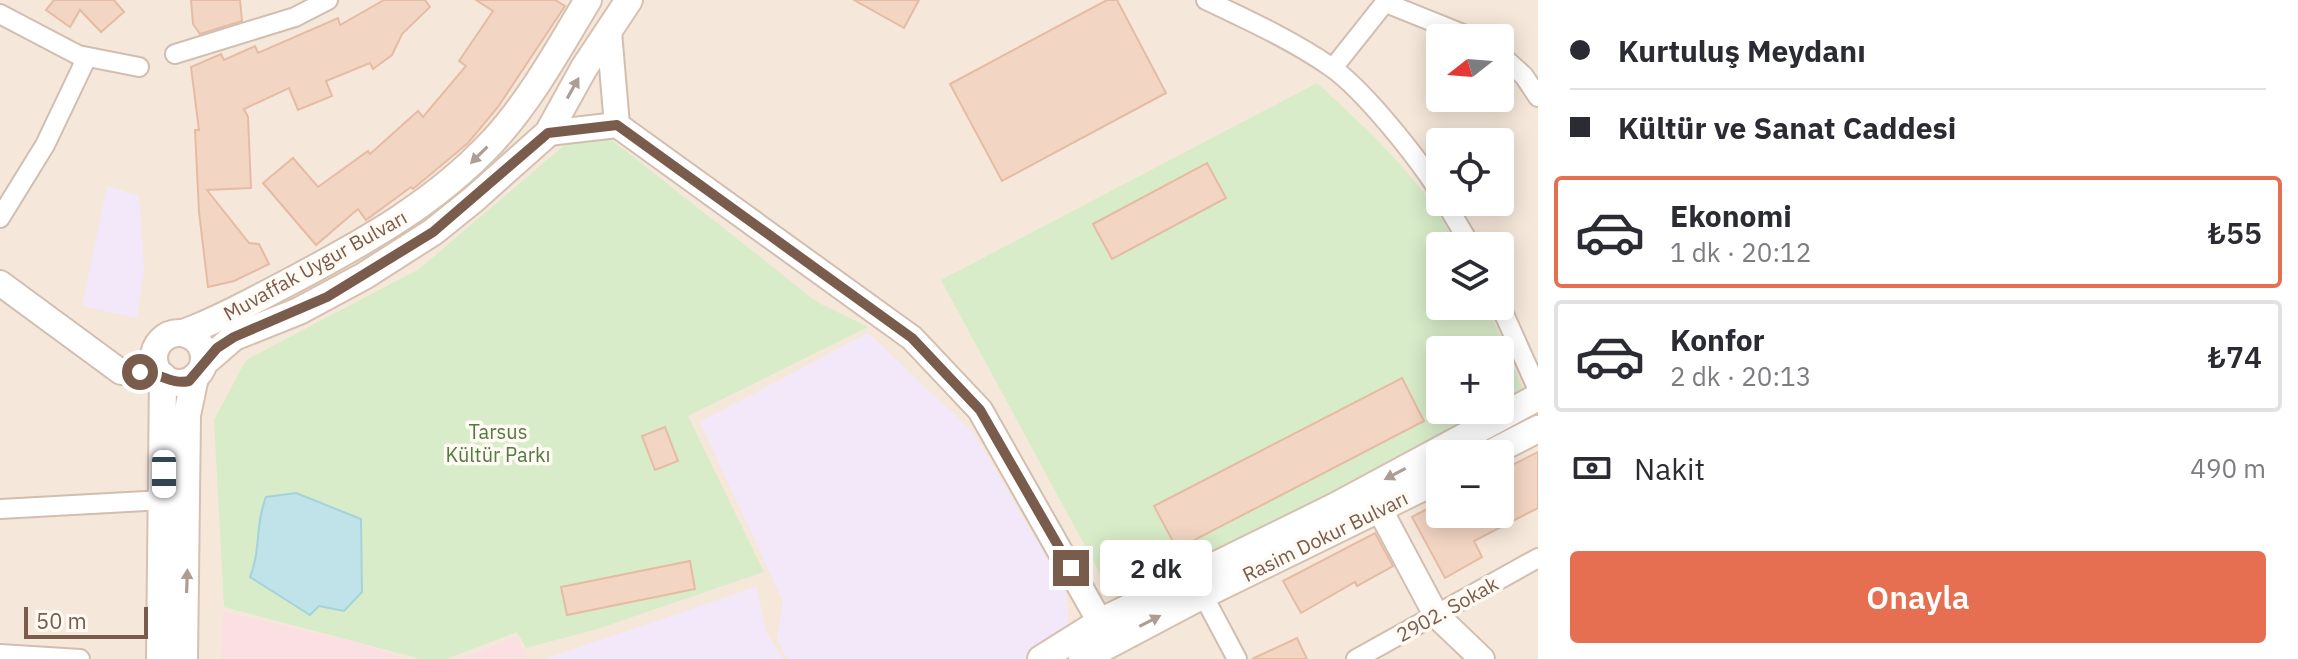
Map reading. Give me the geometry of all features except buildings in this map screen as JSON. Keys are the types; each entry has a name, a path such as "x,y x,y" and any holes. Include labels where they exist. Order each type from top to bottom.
{"main road":[{"name":"Muvaffak Uygur Bulvarı","path":"183,333 216,321 392,226 446,187 495,139 534,88 588,0"},
{"name":"Muvaffak Uygur Bulvarı","path":"199,370 234,337 327,297 433,232 548,133 629,0"},
{"path":"160,659 164,500 161,374 155,357 161,341 183,333 202,347 187,415 188,540 184,659"},
{"path":"161,374 183,382 199,370"},
{"path":"1041,659 1100,622 1336,506 1538,397"},
{"path":"1514,441 1538,429"},
{"name":"Rasim Dokur Bulvarı","path":"1082,659 1203,595 1426,486"}],"street":[{"path":"175,54 291,8 328,0"},
{"path":"1206,0 1333,68 1375,111 1426,175"},
{"path":"1333,68 1387,2 1440,24"},
{"path":"0,14 87,57 139,67"},
{"path":"609,32 617,125"},
{"path":"0,218 45,145 87,57"},
{"path":"1514,67 1538,97"},
{"path":"548,133 617,125 912,338 940,364 980,410 1100,622"},
{"path":"0,283 121,372 161,374"},
{"path":"1507,320 1538,390"},
{"path":"0,509 164,500"},
{"path":"1380,510 1436,615 1482,659"},
{"name":"2902. Sokak","path":"1356,659 1538,558"},
{"path":"1203,595 1237,659"},
{"path":"0,654 80,659"}],"shaded area":[{"path":"0,0 1538,0 1538,659 0,659"},
{"path":"107,186 139,196 144,270 137,318 82,306"},
{"path":"868,333 974,433 1066,592 1069,629 1024,659 787,659 777,639 783,601 700,422"},
{"path":"756,587 767,634 783,659 545,659"},
{"path":"223,612 359,643 405,659 221,659"},
{"path":"518,636 526,659 460,659"}],"green space":[{"path":"1317,83 1412,178 1426,196 1426,216 1439,216 1449,232 1426,232 1426,320 1493,320 1500,336 1426,336 1426,424 1465,424 1434,440 1426,440 1426,444 1121,598 1112,596 941,280"},
{"name":"Tarsus Kültür Parkı","path":"607,136 817,302 868,327 688,416 764,572 597,629 526,648 517,632 446,659 421,659 224,607 214,420 246,360 419,269 573,138"},
{"path":"1514,369 1525,394 1514,400"}],"water":[{"path":"296,493 361,519 362,592 344,611 319,606 310,615 250,577 266,497"}],"route":[{"path":"140,372 159,372 175,382 189,381 201,371 217,348 234,337 327,297 433,232 548,133 617,125 912,338 940,364 980,410 1071,568"}]}
